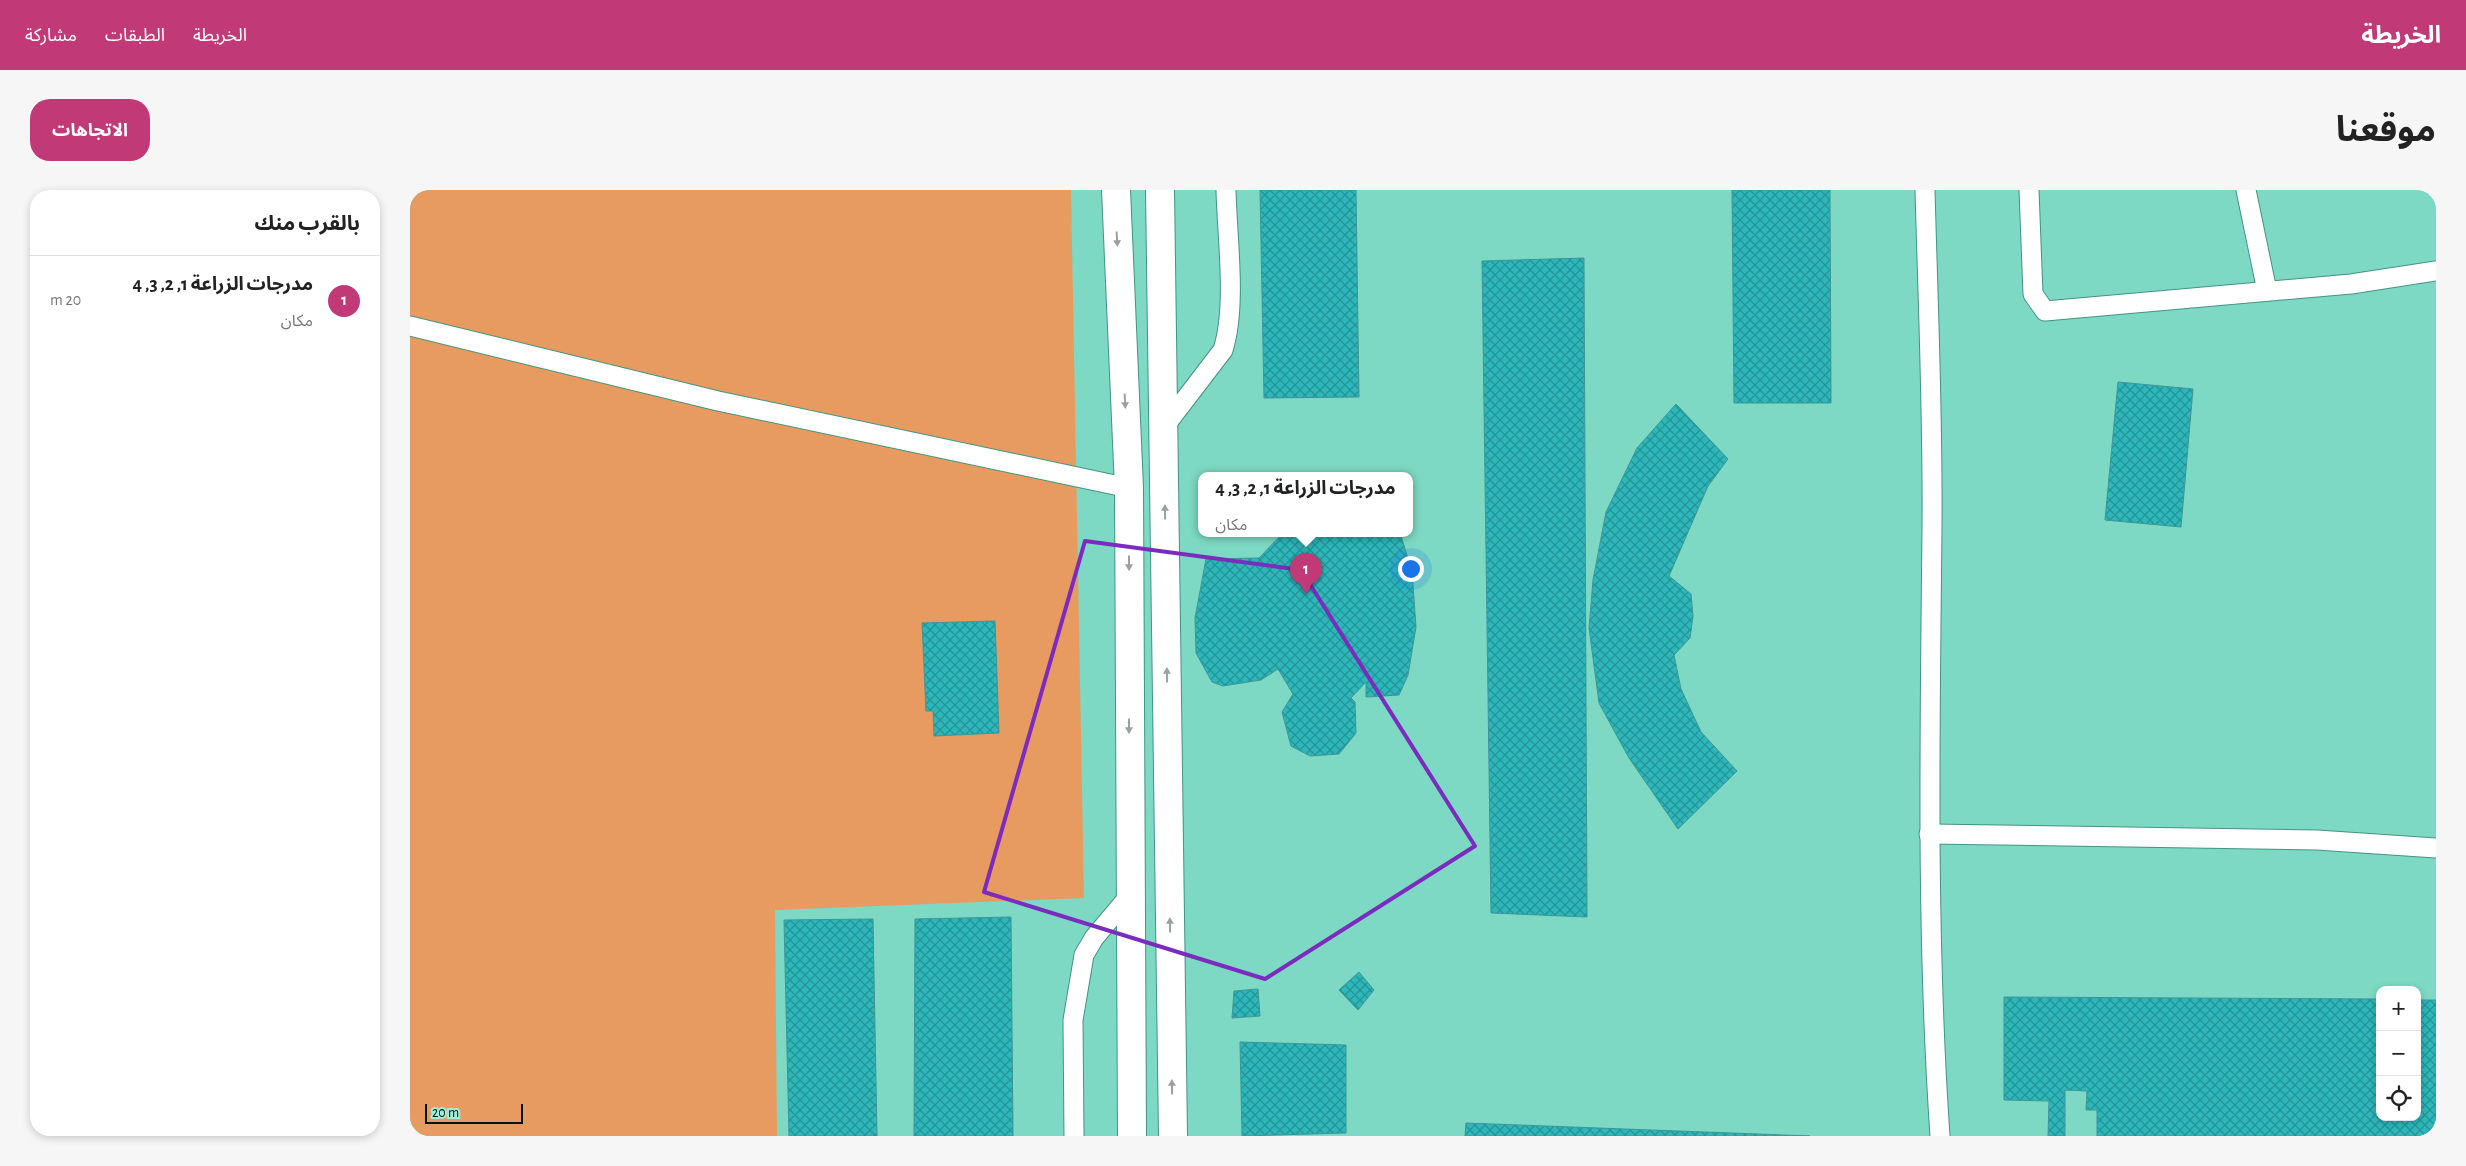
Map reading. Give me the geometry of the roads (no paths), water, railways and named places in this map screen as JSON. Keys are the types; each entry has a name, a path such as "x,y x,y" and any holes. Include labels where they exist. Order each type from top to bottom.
{"street":[{"path":"1116,190 1129,488 1132,1136"},
{"path":"1160,190 1173,1136"}],"lane":[{"path":"1164,427 1223,350 1226,340 1230,299 1226,190"},
{"path":"1925,190 1931,460 1929,834 1931,945 1940,1136"},
{"path":"2029,190 2032,294 2045,311 2351,284 2436,271"},
{"path":"2246,190 2267,291"},
{"path":"410,326 718,401 1129,488"},
{"path":"1929,834 2298,839 2436,848"},
{"path":"1074,1136 1073,1020 1084,954 1094,938 1130,895"}],"place":[{"name":"مدرجات الزراعة 1, 2, 3, 4","path":"1306,594"}]}
